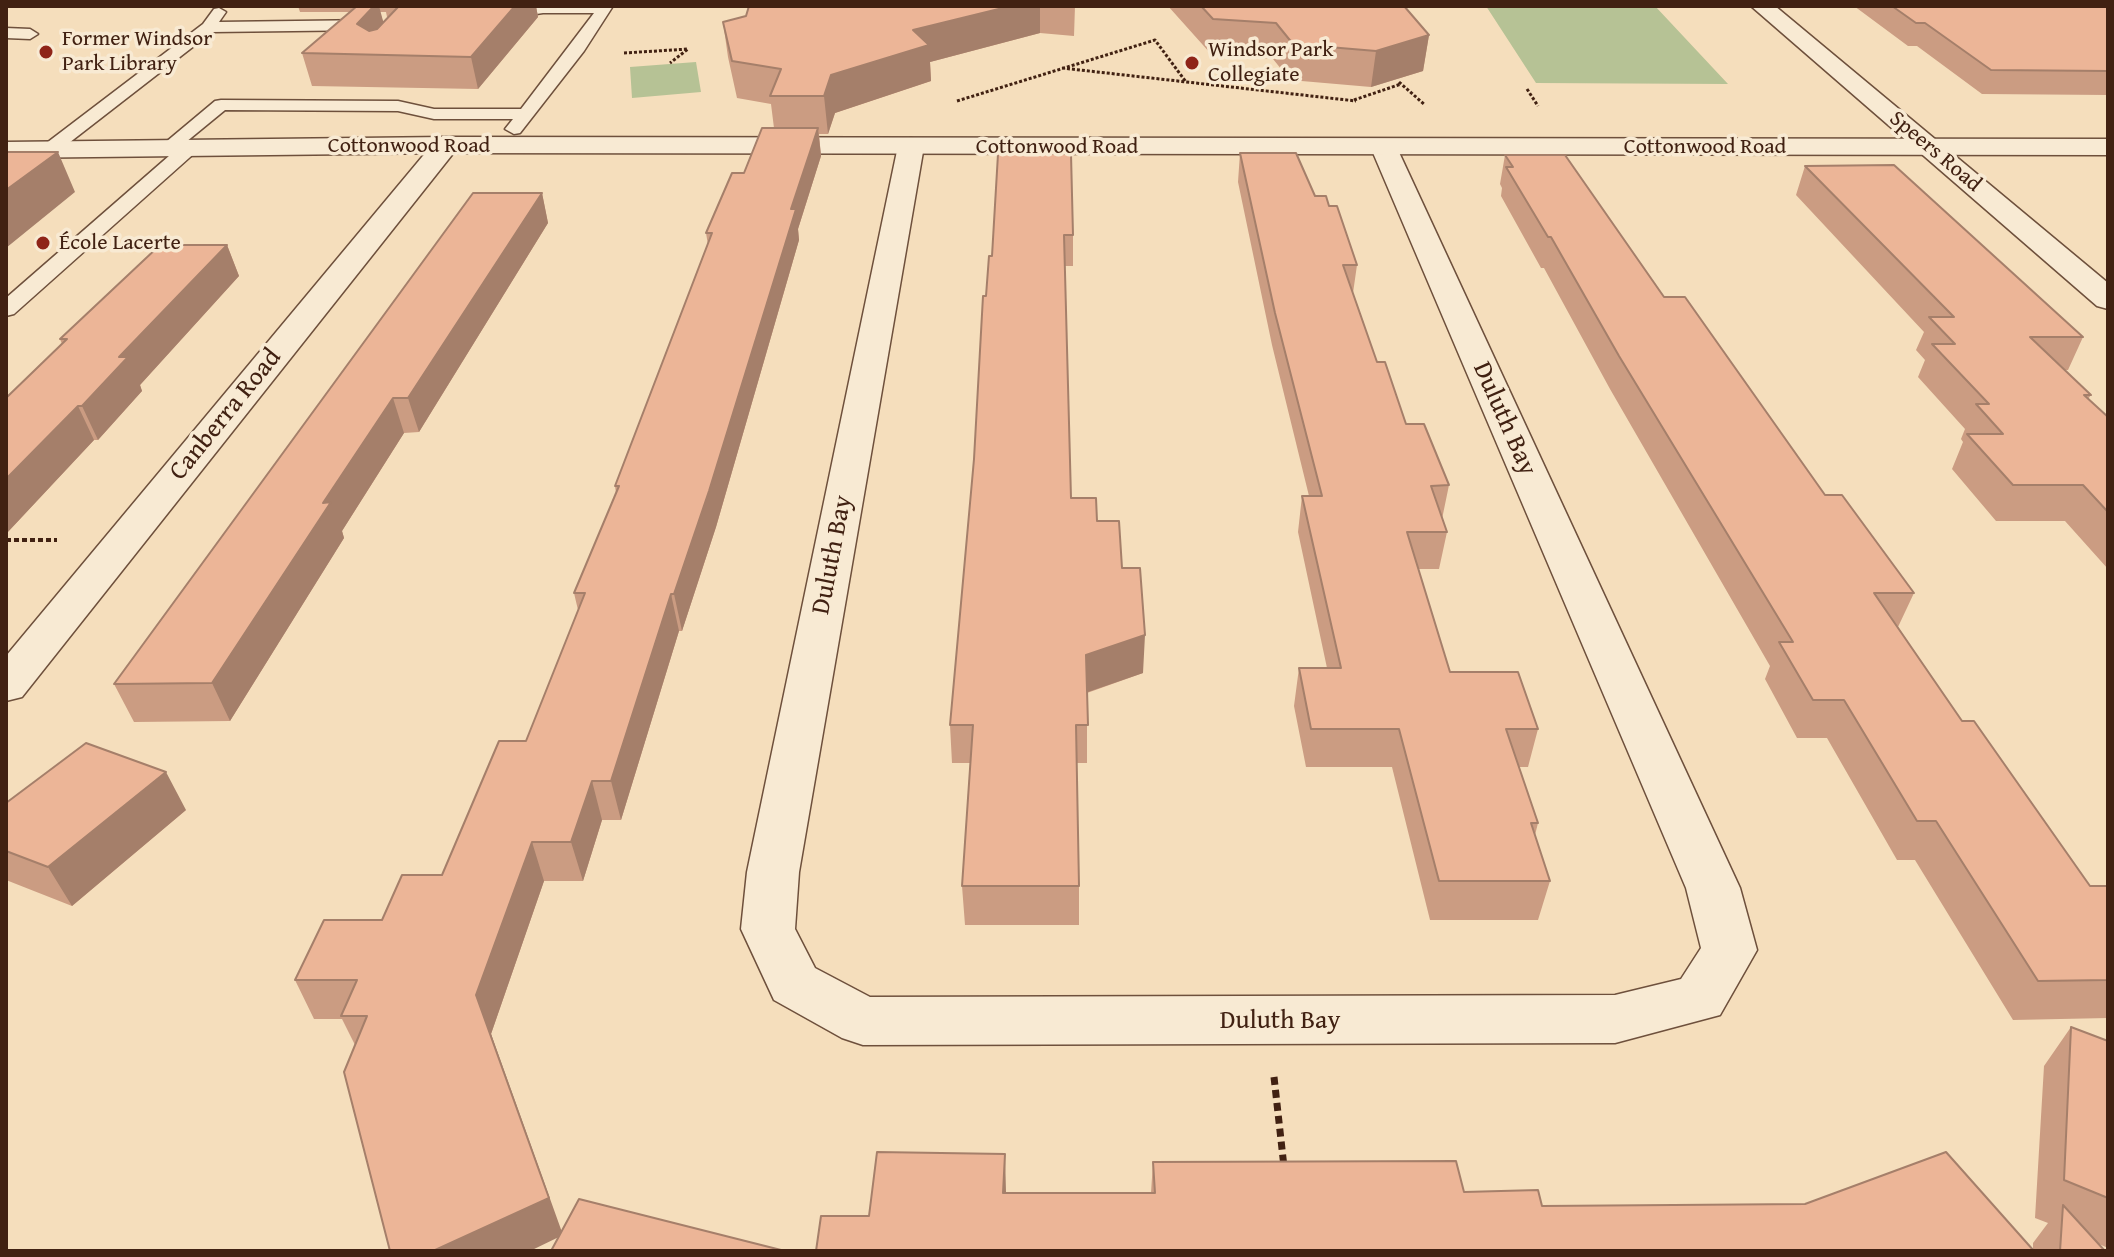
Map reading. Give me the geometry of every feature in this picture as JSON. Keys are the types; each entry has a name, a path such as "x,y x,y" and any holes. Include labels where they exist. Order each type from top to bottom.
{"street":[{"name":"Speers Road","path":"1762,6 2108,299"},
{"name":"Cottonwood Road","path":"6,150 446,145 2108,147"},
{"name":"Canberra Road","path":"6,686 446,145"},
{"name":"Duluth Bay","path":"911,146 776,857 768,929 794,984 863,1021 1615,1019 1700,998 1729,950 1713,888 1384,148"}],"lane":[{"path":"487,18 543,9 604,8"},
{"path":"501,145 571,57 604,8"},
{"path":"50,149 208,27 218,9"},
{"path":"208,27 390,25"},
{"path":"6,33 30,34"},
{"path":"6,309 221,105 398,106 434,114 526,114"}],"path":[{"path":"945,105 1155,40 1186,82"},
{"path":"571,57 688,49 670,63"},
{"path":"1062,68 1369,102"},
{"path":"1353,101 1401,84"},
{"path":"1415,108 1430,109"},
{"path":"1267,1021 1285,1174"}],"green space":[{"path":"1486,6 1655,6 1728,84 1536,83"},
{"path":"696,62 701,92 632,98 630,67"}],"building":[{"path":"357,6 374,6 357,24 369,31 377,29 399,6 515,6 471,57 302,53"},
{"path":"749,6 1011,6 913,30 929,45 831,75 824,96 770,96 781,69 732,61 723,22 746,16"},
{"path":"1201,6 1404,6 1429,35 1376,51 1293,44 1276,23 1213,19"},
{"path":"1892,6 2108,6 2108,71 1991,70 1925,23 1916,23"},
{"path":"762,128 818,128 791,209 796,209 709,491 674,594 671,594 611,781 592,781 571,842 532,842 476,995 549,1198 433,1251 390,1251 344,1072 367,1016 341,1016 357,980 295,980 324,920 382,920 402,875 442,875 499,741 526,741 585,593 574,593 619,486 615,486 712,233 706,233 732,173 744,173"},
{"path":"6,152 58,152 6,190"},
{"path":"1240,153 1296,153 1315,196 1326,196 1329,206 1337,206 1357,265 1343,265 1377,362 1385,362 1406,424 1424,424 1449,485 1431,486 1447,532 1407,532 1450,672 1518,672 1538,729 1506,729 1538,823 1531,823 1550,881 1439,881 1399,729 1311,729 1299,668 1341,668 1302,496 1322,496 1275,313"},
{"path":"998,154 1071,154 1073,235 1064,235 1071,498 1096,498 1097,521 1119,521 1122,568 1140,568 1145,635 1086,655 1088,725 1076,725 1079,886 962,886 973,725 950,725 974,459 983,296 986,296 989,256 992,256"},
{"path":"1505,155 1565,155 1664,297 1685,297 1825,495 1842,495 1914,593 1874,593 1962,721 1974,721 2090,886 2108,886 2108,980 2038,981 1936,821 1917,821 1844,700 1813,700 1779,642 1793,642 1506,167 1513,167"},
{"path":"1894,165 2083,337 2030,337 2091,395 2084,395 2108,417 2108,512 2083,485 2013,485 1967,434 2003,434 1976,404 1989,404 1932,344 1955,344 1929,317 1954,317 1805,166"},
{"path":"473,193 542,193 408,398 393,398 323,503 331,502 212,683 114,684"},
{"path":"160,245 227,245 119,357 128,357 82,406 78,406 6,479 6,398 67,339 60,339"},
{"path":"86,743 166,772 48,867 6,851 6,803"},
{"path":"2071,1027 2108,1041 2108,1198 2064,1180"},
{"path":"877,1152 1005,1154 1003,1193 1155,1193 1153,1162 1456,1161 1464,1192 1538,1190 1542,1206 1805,1204 1946,1152 2034,1251 816,1251 821,1216 869,1216"},
{"path":"579,1199 785,1251 551,1251"},
{"path":"2063,1205 2105,1251 2060,1251"}],"place":[{"name":"Former Windsor Park Library","path":"46,52"},
{"name":"Windsor Park Collegiate","path":"1192,63"},
{"name":"École Lacerte","path":"43,243"}]}
